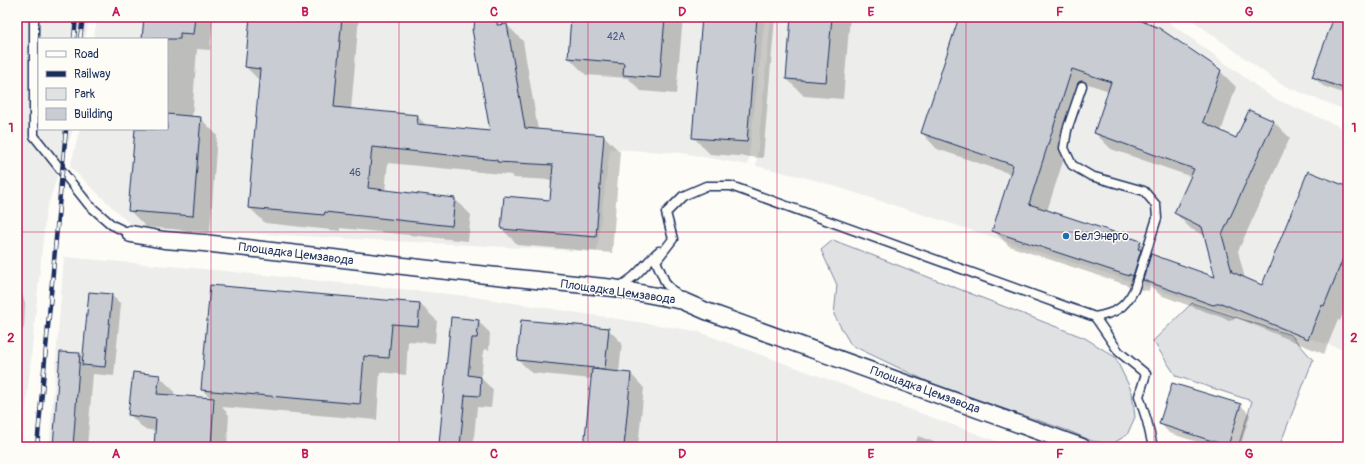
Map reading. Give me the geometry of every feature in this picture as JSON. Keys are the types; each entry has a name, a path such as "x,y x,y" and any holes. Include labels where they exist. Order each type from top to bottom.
{"street":[{"name":"Площадка Цемзавода","path":"131,234 164,240 204,243 438,270 614,288 683,301 706,311 1082,447"}],"lane":[{"path":"34,17 34,136 89,205 112,225 131,234"},
{"path":"673,239 666,214 683,196 706,186 731,186 1095,317 1113,313 1128,300 1134,290 1157,218 1156,205 1144,191 1091,176 1072,165 1064,148 1067,130 1082,86"},
{"path":"614,288 626,283 637,275 649,260 673,239"},
{"path":"673,239 656,261 666,284 683,301"},
{"path":"1095,317 1119,352 1146,374 1140,396 1153,447"}],"shaded area":[{"path":"17,17 90,17 85,38 38,38 38,130 73,130 46,211 22,447 17,447"},
{"path":"98,17 765,17 748,165 682,153 610,149 597,252 133,227 70,167 80,130 168,130 168,38 93,38"},
{"path":"771,17 1162,17 1273,98 1348,130 1348,351 815,180 756,166"},
{"path":"1188,17 1348,17 1348,111 1282,85"},
{"path":"64,257 215,270 468,296 696,331 1013,447 49,447"}],"green space":[{"path":"833,240 1085,338 1115,357 1132,392 1135,417 1127,435 1112,444 1092,441 1069,431 937,386 851,345 834,315 837,285 821,250"},
{"path":"1192,303 1291,335 1313,360 1279,447 1238,447 1252,401 1176,376 1153,341"}],"building":[{"path":"144,17 195,17 193,34 180,33 180,39 142,38"},
{"path":"250,17 342,17 334,107 418,115 417,124 490,131 472,29 474,29 475,17 498,17 497,25 507,24 525,128 604,135 596,237 501,229 504,196 550,200 553,165 497,162 497,160 372,147 368,188 455,198 452,226 325,212 324,215 248,208 260,69 245,67"},
{"path":"571,17 665,17 660,78 623,75 624,63 568,58"},
{"path":"702,17 757,17 747,142 692,138"},
{"path":"791,17 832,17 826,82 786,79"},
{"path":"959,17 1132,17 1159,28 1221,70 1203,122 1236,138 1249,110 1274,121 1222,235 1232,272 1262,285 1308,171 1348,187 1348,246 1324,306 1322,305 1308,339 1221,303 1213,305 1143,280 1151,254 1215,277 1202,227 1174,213 1194,169 1094,133 1111,82 1072,69 1029,204 1141,241 1138,249 1141,250 1133,276 1129,274 1129,276 992,231 1013,165 921,133"},
{"path":"1334,17 1348,17 1348,90 1312,77"},
{"path":"168,114 201,117 193,216 128,211 135,130 168,130"},
{"path":"210,285 420,303 418,326 392,324 389,358 364,356 360,404 201,390"},
{"path":"89,292 112,294 105,367 82,365"},
{"path":"451,317 479,320 477,338 472,338 468,375 481,377 480,396 465,395 460,446 439,444"},
{"path":"521,320 609,328 605,369 517,360"},
{"path":"60,352 80,353 73,447 53,447"},
{"path":"592,369 631,373 624,447 584,447"},
{"path":"133,372 160,375 157,394 214,398 211,447 154,447 156,419 128,415"},
{"path":"1172,383 1241,404 1228,446 1159,424"}],"railway":[{"path":"74,38 76,17"},
{"path":"80,38 83,17"},
{"path":"37,447 66,130"}],"place":[{"name":"БелЭнерго","path":"1066,236"}]}
